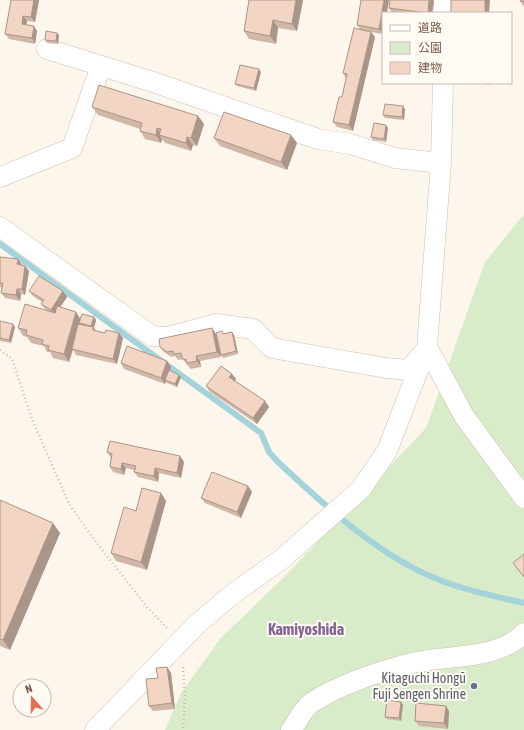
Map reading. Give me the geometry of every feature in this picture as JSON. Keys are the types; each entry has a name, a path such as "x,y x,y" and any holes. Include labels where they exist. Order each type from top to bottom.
{"street":[{"path":"444,0 444,12"},
{"path":"47,49 318,139 350,144 395,158 441,163"},
{"path":"0,177 72,148 101,66"},
{"path":"95,730 196,625 234,594 282,559 361,489 387,451 427,347 441,163 442,84"},
{"path":"0,227 152,336 168,337 216,324 253,329 272,348 386,368 409,370 427,347"},
{"path":"427,347 464,416 524,498"},
{"path":"291,730 310,704 358,680 416,662 485,652 502,648 517,640 524,633"}],"path":[{"path":"0,350 12,359 32,419 69,504 96,542 147,607 181,642 184,730"}],"green space":[{"path":"524,214 524,730 165,730 181,693 220,639 286,575 426,428 485,262"}],"building":[{"path":"11,0 34,0 31,17 23,16 22,24 34,26 32,38 5,34"},
{"path":"249,0 296,0 292,24 273,20 270,36 244,31"},
{"path":"361,0 384,0 379,29 357,25"},
{"path":"390,0 429,0 428,12 389,8"},
{"path":"451,0 485,0 485,12 451,12"},
{"path":"354,28 371,32 349,125 333,122 339,97 342,97 347,74 343,73"},
{"path":"46,31 57,33 56,41 45,40"},
{"path":"240,65 259,69 254,88 235,84"},
{"path":"99,85 198,116 191,138 187,137 186,143 159,135 161,129 157,128 156,135 140,131 142,123 92,107"},
{"path":"385,104 403,106 402,117 383,115"},
{"path":"224,112 291,135 281,162 214,138"},
{"path":"374,123 386,125 384,139 371,137"},
{"path":"0,257 18,259 17,264 25,266 22,289 17,289 16,295 1,293 3,283 0,283"},
{"path":"39,276 63,291 51,310 41,304 44,300 29,291"},
{"path":"25,304 55,313 57,306 76,312 64,354 48,350 49,346 42,344 43,340 26,335 27,330 18,328"},
{"path":"82,314 94,317 91,326 79,323"},
{"path":"0,321 13,324 9,340 0,338"},
{"path":"78,324 93,327 93,330 105,333 106,330 119,333 113,359 72,349"},
{"path":"212,328 217,352 196,356 197,361 187,363 186,359 183,360 181,353 174,354 173,351 167,352 160,347 159,339"},
{"path":"222,331 223,334 232,332 236,351 221,355 216,333"},
{"path":"127,346 167,361 161,378 121,363"},
{"path":"221,366 232,374 229,377 265,401 253,418 206,386"},
{"path":"169,370 179,375 175,384 165,380"},
{"path":"110,441 180,456 177,473 155,468 154,476 134,472 136,466 122,463 121,469 110,467 112,454 107,452"},
{"path":"212,472 248,486 237,512 201,498"},
{"path":"142,488 161,493 141,562 111,553 124,507 136,511"},
{"path":"0,500 53,523 3,640 0,639"},
{"path":"524,554 524,577 513,563"},
{"path":"167,667 172,703 149,706 146,679 158,678 156,668"},
{"path":"387,700 401,702 399,718 385,717"},
{"path":"416,703 446,706 444,723 415,721"}],"waterway":[{"path":"0,244 261,433 269,452 278,462 334,513 376,545 419,571 452,585 524,603"}],"place":[{"name":"Kitaguchi Hongū Fuji Sengen Shrine","path":"474,686"}],"district":[{"name":"Kamiyoshida","path":"306,629"}]}
